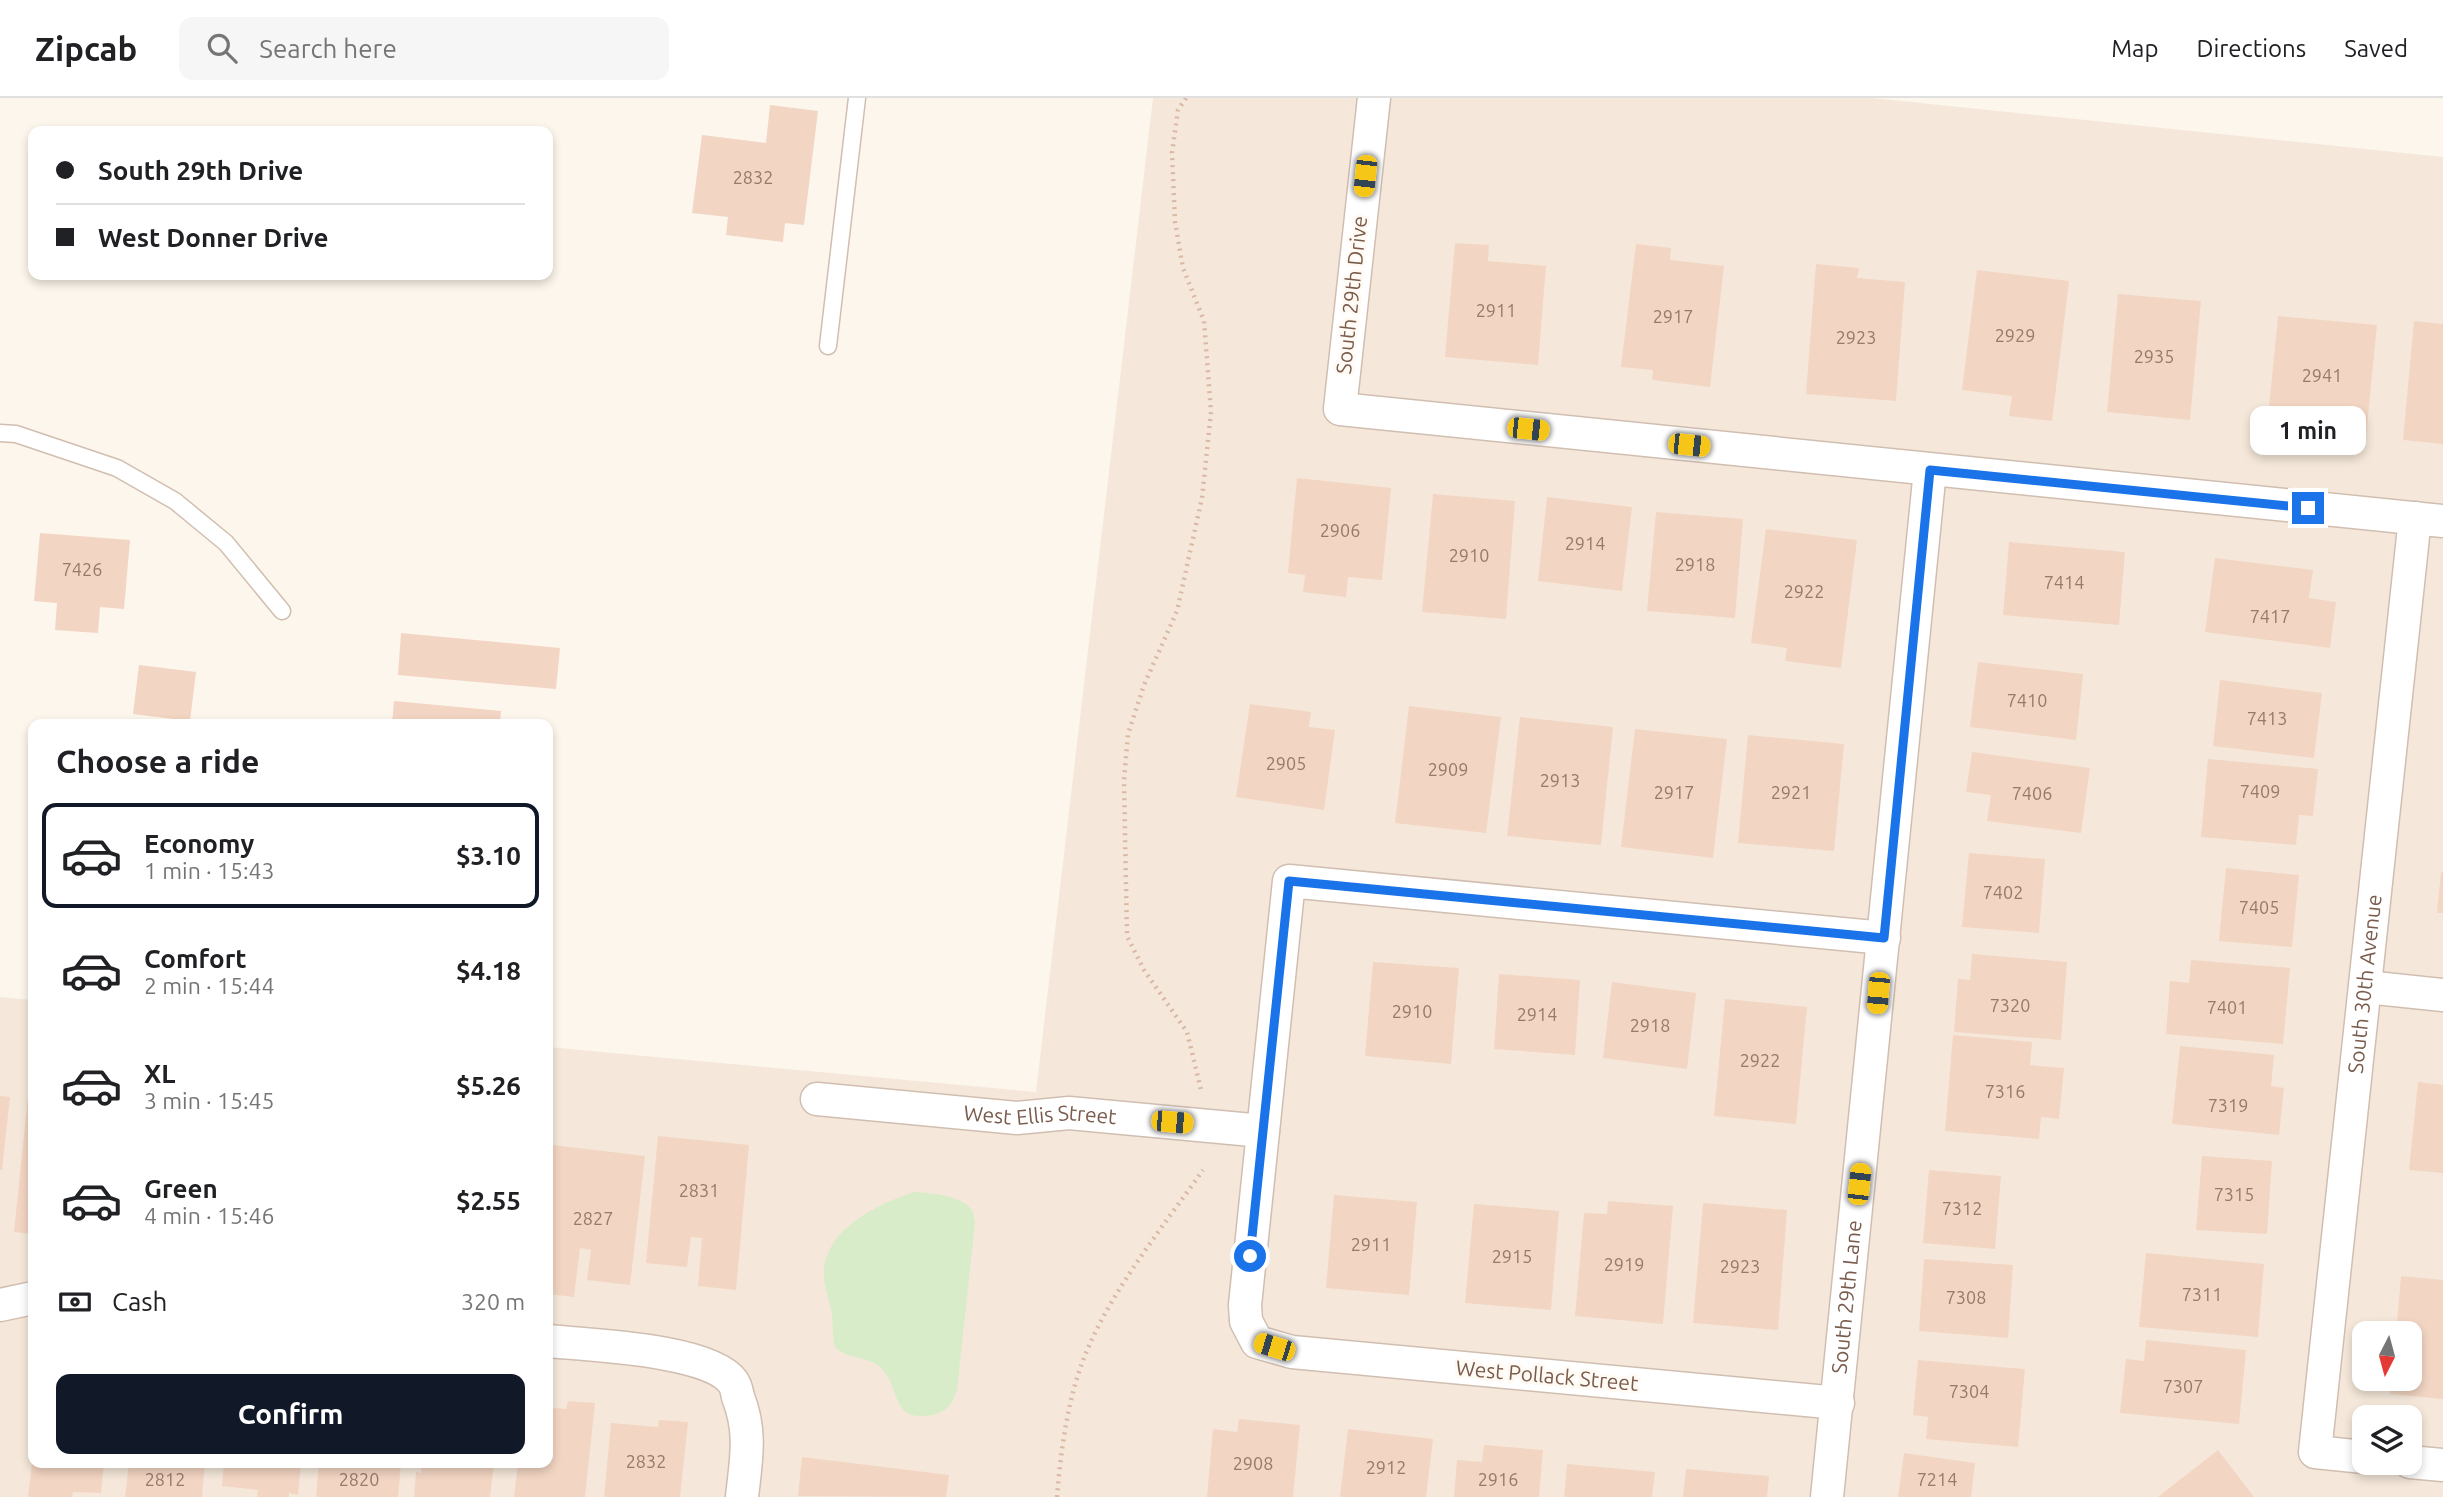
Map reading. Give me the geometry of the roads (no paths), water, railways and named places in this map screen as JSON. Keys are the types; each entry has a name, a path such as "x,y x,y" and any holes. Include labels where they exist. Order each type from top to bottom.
{"street":[{"name":"South 29th Drive","path":"1374,98 1340,409 1930,470"},
{"path":"1930,470 2429,520"},
{"name":"South 29th Lane","path":"1827,1497 1930,470"},
{"name":"South 30th Avenue","path":"2352,1456 2315,1452 2366,987 2429,520"},
{"path":"1263,1131 1289,881 1884,938"},
{"path":"2366,987 2443,995"},
{"name":"West Ellis Street","path":"817,1099 1017,1118 1069,1113 1263,1131"},
{"name":"West Pollack Street","path":"1263,1131 1245,1305 1246,1321 1257,1342 1292,1352 1838,1403"},
{"path":"0,1305 28,1299"},
{"path":"553,1341 650,1350 705,1363 733,1381 746,1418 747,1457 742,1497"},
{"path":"2422,1463 2443,1465"}],"lane":[{"path":"828,346 857,98"},
{"path":"0,433 16,434 117,468 175,501 226,542 282,611"}]}
